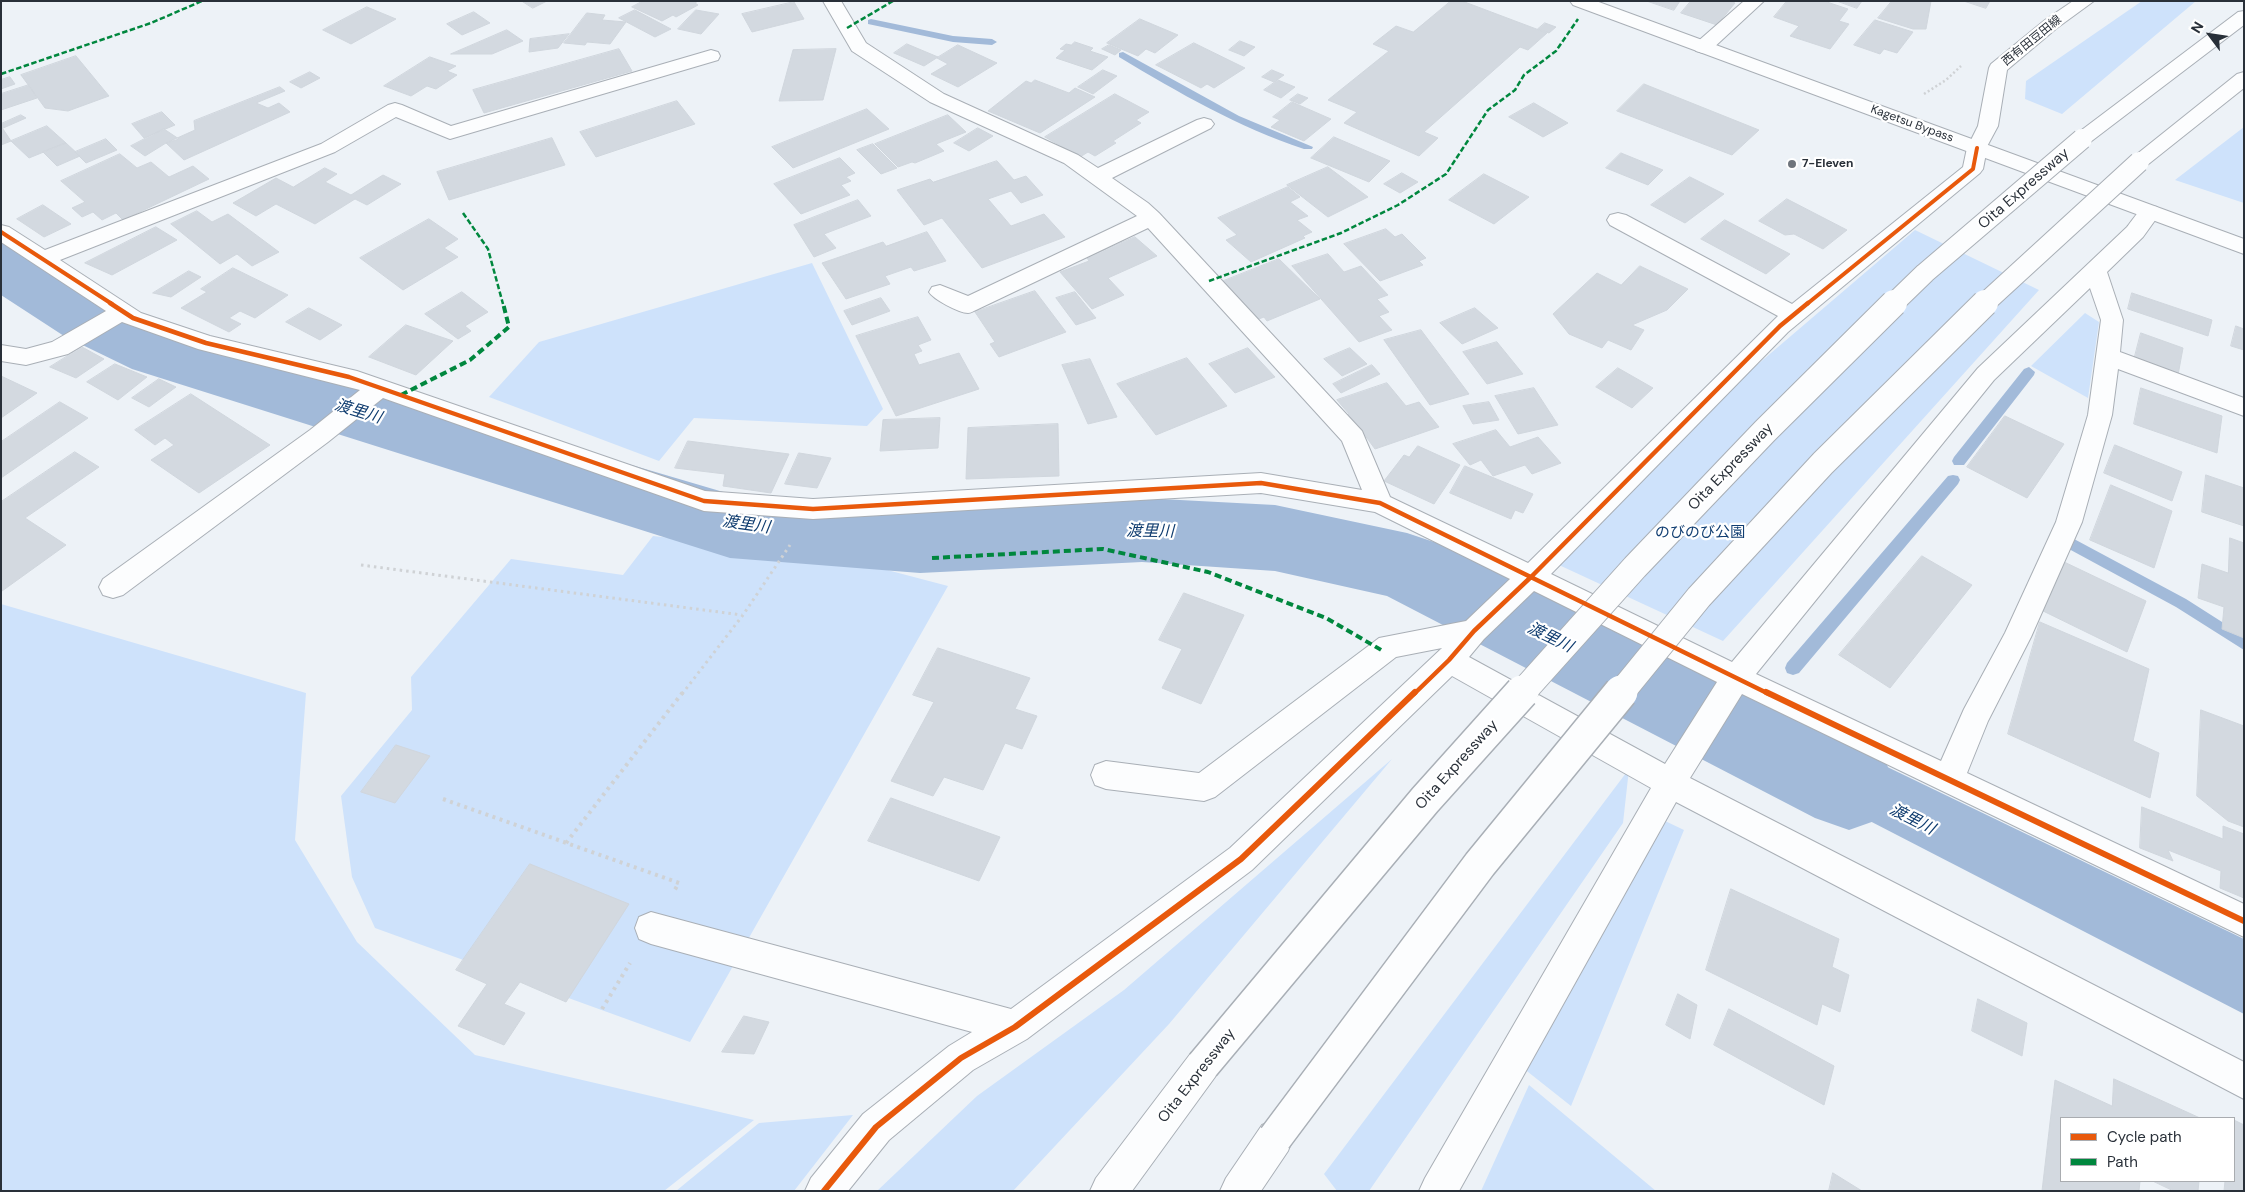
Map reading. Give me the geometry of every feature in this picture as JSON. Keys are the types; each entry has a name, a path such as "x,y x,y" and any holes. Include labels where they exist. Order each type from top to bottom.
{"main road":[{"path":"832,1 859,47 937,98 1072,158 1141,208 1353,437 1380,503"},
{"name":"Kagetsu Bypass","path":"1580,1 2244,247"},
{"path":"1703,47 1755,1"},
{"name":"西有田豆田線","path":"824,1191 876,1127 961,1058 1014,1027 1241,859 1450,660 1477,629 1780,326 1973,169 1977,148 1988,126 1998,68 2051,24 2085,1"},
{"name":"Oita Expressway","path":"1109,1191 1204,1065 1425,800 1648,552 1765,431 1926,273 2082,139 2244,16"},
{"path":"43,259 328,148 395,109 450,133 711,56"},
{"path":"1238,1191 1275,1138 1480,864 1699,597 1823,463 1986,302 2139,162 2244,78"},
{"path":"1097,177 1204,124"},
{"path":"1438,1191 1671,781 1735,680 1986,374 2135,232 2150,212"},
{"path":"940,292 968,305 1151,218"},
{"path":"1618,220 1794,315"},
{"path":"1,232 121,312 133,318 206,343 349,377 704,501 813,509 1261,483 1380,503 1526,581 2244,921"},
{"path":"1949,780 1974,718 2017,636 2069,522 2100,415 2112,320 2095,270"},
{"path":"1,353 26,358 60,348 121,312"},
{"path":"2108,356 2244,407"},
{"path":"113,587 319,436 380,388"},
{"path":"1106,775 1204,787 1389,646 1477,629"},
{"path":"1450,660 1671,781 2244,1081"},
{"path":"651,928 1014,1027"}],"path":[{"path":"566,843 743,616 813,509"},
{"path":"361,565 743,616"},
{"path":"443,799 678,883 602,1009"}],"green space":[{"path":"2142,1 2196,1 2062,114 2025,99 2026,81"},
{"path":"2244,127 2244,203 2175,180"},
{"name":"のびのび公園","path":"1915,230 2039,290 1723,641 1546,559 1682,429"},
{"path":"812,263 883,409 867,426 694,418 659,461 489,397 539,342"},
{"path":"2085,313 2099,322 2088,398 2031,366"},
{"path":"653,536 834,556 948,586 690,1042 375,928 352,877 341,796 412,710 411,677 511,559 623,575"},
{"path":"1,604 306,693 295,840 357,942 475,1055 754,1120 664,1191 1,1191"},
{"path":"1392,759 1169,1024 1013,1191 877,1191 977,1096 1124,990"},
{"path":"1629,769 1623,823 1369,1191 1337,1191 1324,1174"},
{"path":"1663,820 1684,830 1571,1106 1523,1068"},
{"path":"1529,1085 1656,1191 1481,1191"},
{"path":"853,1115 794,1191 676,1191 759,1123"}],"water":[{"path":"1765,708 2244,939 2244,1014 1736,752 1752,711"}],"building":[{"path":"522,1 547,1 533,8"},
{"path":"643,1 698,1 695,3 698,5 676,17 673,15 662,21 632,7"},
{"path":"1451,1 1462,1 1547,33 1528,50 1520,47 1424,132 1438,138 1419,156 1344,123 1357,112 1328,100 1389,51 1373,44 1396,26 1413,32"},
{"path":"1647,1 1680,1 1674,10"},
{"path":"1691,1 1730,1 1735,3 1717,25 1681,13"},
{"path":"1787,1 1824,1 1848,9 1839,21 1849,24 1830,49 1790,36 1799,26 1774,17"},
{"path":"1837,1 1862,1 1857,8"},
{"path":"1892,1 1931,1 1926,29 1913,29 1878,18"},
{"path":"1964,1 1990,1 1986,8"},
{"path":"794,2 804,19 752,32 742,14"},
{"path":"367,7 396,19 351,44 323,30"},
{"path":"635,10 671,29 655,37 619,18"},
{"path":"696,10 719,14 701,34 678,29"},
{"path":"474,12 490,23 462,35 447,24"},
{"path":"587,13 605,15 602,20 626,22 610,44 587,42 585,45 564,43"},
{"path":"1140,19 1178,35 1155,53 1146,49 1138,56 1107,43"},
{"path":"1875,20 1913,32 1897,53 1884,49 1880,54 1854,45"},
{"path":"1545,23 1556,27 1549,33 1538,29"},
{"path":"507,30 523,41 492,54 451,54"},
{"path":"569,34 558,48 529,52 530,39"},
{"path":"1240,41 1255,47 1244,56 1229,50"},
{"path":"1075,42 1093,48 1090,51 1108,57 1092,70 1056,58 1065,50 1060,49 1066,44 1071,45"},
{"path":"1194,43 1245,68 1214,88 1207,84 1201,88 1156,65"},
{"path":"907,44 938,57 924,66 894,53"},
{"path":"958,45 997,63 958,87 931,74 948,64 937,58"},
{"path":"1109,45 1121,50 1115,55 1102,49"},
{"path":"619,49 632,71 484,113 473,90"},
{"path":"836,49 823,100 779,101 793,50"},
{"path":"76,56 109,96 68,111 45,108 21,75"},
{"path":"430,57 456,66 447,71 457,75 436,89 427,86 411,96 384,86"},
{"path":"1103,70 1117,76 1093,94 1078,87"},
{"path":"1272,70 1284,75 1274,82 1262,77"},
{"path":"310,72 320,78 301,88 290,82"},
{"path":"10,77 15,84 1,89 1,80"},
{"path":"1035,80 1069,93 1075,88 1095,97 1040,133 988,111 1026,81 1031,83"},
{"path":"1278,80 1295,87 1281,98 1264,90"},
{"path":"1644,84 1759,130 1732,155 1617,111"},
{"path":"29,85 37,98 1,110 1,94"},
{"path":"280,87 285,91 256,103 268,108 279,103 290,112 184,160 166,143 195,130 194,121"},
{"path":"1115,94 1149,112 1136,120 1141,123 1113,141 1116,143 1095,156 1088,152 1080,157 1045,137"},
{"path":"1298,94 1308,98 1300,104 1290,100"},
{"path":"677,101 695,124 596,157 580,132"},
{"path":"1292,102 1331,119 1304,141 1271,127 1280,120 1273,117"},
{"path":"1534,103 1568,123 1543,137 1509,117"},
{"path":"867,109 889,129 793,168 772,147"},
{"path":"162,112 175,125 144,138 132,124"},
{"path":"21,115 26,118 1,129 1,124"},
{"path":"948,115 966,132 936,144 944,151 915,163 912,162 898,167 875,144"},
{"path":"47,126 66,143 29,158 11,141"},
{"path":"978,128 993,136 969,151 954,143"},
{"path":"3,129 11,141 1,145 1,130"},
{"path":"164,129 179,139 166,143 145,156 131,146"},
{"path":"1334,137 1390,161 1369,182 1311,158"},
{"path":"552,138 565,165 449,200 437,172"},
{"path":"106,139 117,150 86,163 75,152"},
{"path":"66,143 80,156 57,166 43,152"},
{"path":"873,144 897,168 881,174 857,150"},
{"path":"1621,153 1663,170 1648,185 1606,168"},
{"path":"120,154 137,168 151,162 169,177 193,166 209,179 123,220 116,213 102,220 93,212 82,217 72,208 85,202 61,181"},
{"path":"840,158 855,173 846,177 851,181 841,185 850,195 801,214 774,184"},
{"path":"997,161 1014,180 1026,176 1043,195 1021,203 1011,191 988,199 1011,226 1044,214 1065,237 982,268 942,218 924,225 897,190 930,179 933,182"},
{"path":"1328,167 1368,197 1328,217 1287,185"},
{"path":"325,168 337,174 325,182 351,195 383,175 401,184 367,205 355,199 315,224 276,204 256,216 233,203 276,178 293,187"},
{"path":"1402,173 1418,182 1400,193 1384,184"},
{"path":"1484,174 1529,197 1494,224 1449,200"},
{"path":"1690,177 1724,194 1685,223 1651,205"},
{"path":"1288,187 1300,197 1290,202 1308,216 1297,220 1312,232 1303,236 1305,238 1251,262 1226,240 1237,235 1218,218"},
{"path":"1787,199 1847,230 1823,249 1794,234 1785,235 1759,221"},
{"path":"858,200 871,216 824,234 836,248 814,257 794,225"},
{"path":"43,205 71,224 44,237 17,219"},
{"path":"197,211 212,222 228,214 279,252 252,266 237,254 220,264 171,224"},
{"path":"429,219 458,239 444,248 458,257 403,290 360,258"},
{"path":"1725,220 1790,254 1766,274 1701,239"},
{"path":"156,227 177,240 112,275 85,263"},
{"path":"1386,229 1395,237 1402,234 1426,258 1419,261 1423,265 1380,281 1344,244"},
{"path":"927,232 946,261 914,271 911,267 885,276 890,284 846,299 822,263 883,242 886,246"},
{"path":"1135,237 1157,256 1108,278 1124,295 1092,309 1060,272 1089,261 1087,258"},
{"path":"1328,254 1344,272 1361,266 1388,295 1377,299 1389,312 1379,316 1392,330 1359,342 1292,266"},
{"path":"1279,259 1320,299 1267,321 1264,317 1251,322 1216,284"},
{"path":"1640,266 1688,289 1667,310 1632,325 1644,330 1631,350 1608,340 1602,348 1569,334 1553,314 1597,273 1621,285"},
{"path":"233,268 288,295 255,318 240,311 229,318 241,324 229,332 181,308 207,292 201,289"},
{"path":"189,271 201,277 171,297 153,293"},
{"path":"1035,291 1066,332 999,357 990,344 995,342 975,312"},
{"path":"462,292 488,312 465,326 471,331 458,339 425,314"},
{"path":"1075,292 1096,318 1076,325 1056,298"},
{"path":"2132,293 2212,320 2208,336 2128,309"},
{"path":"881,298 890,311 852,325 844,311"},
{"path":"309,308 342,325 320,340 286,322"},
{"path":"1475,308 1498,328 1462,344 1440,323"},
{"path":"918,317 931,340 918,345 922,351 914,354 919,365 959,353 979,389 896,416 856,336"},
{"path":"406,325 453,341 416,375 369,357"},
{"path":"2236,326 2244,329 2244,350 2231,346"},
{"path":"1421,330 1469,394 1430,405 1384,340"},
{"path":"2141,333 2183,348 2178,375 2134,360"},
{"path":"1497,342 1523,374 1487,384 1463,352"},
{"path":"82,347 104,359 76,378 50,367"},
{"path":"1248,348 1275,377 1235,393 1209,364"},
{"path":"1350,348 1367,364 1342,376 1324,359"},
{"path":"1187,358 1227,406 1156,435 1117,384"},
{"path":"1090,359 1117,417 1088,424 1062,365"},
{"path":"115,364 147,377 118,400 87,382"},
{"path":"1372,365 1380,374 1341,393 1333,384"},
{"path":"1618,368 1653,388 1632,408 1596,387"},
{"path":"1,376 37,393 1,418"},
{"path":"159,379 176,387 149,407 132,398"},
{"path":"1387,383 1406,406 1419,402 1439,427 1375,449 1364,434 1353,438 1339,418 1349,414 1337,400"},
{"path":"1534,388 1558,425 1518,434 1495,396"},
{"path":"2141,388 2222,416 2217,453 2134,424"},
{"path":"191,394 270,445 199,493 151,460 174,445 165,438 155,445 135,430"},
{"path":"60,402 88,418 1,478 1,442"},
{"path":"1489,402 1499,420 1473,424 1463,406"},
{"path":"2005,416 2064,444 2027,498 1967,467"},
{"path":"940,418 938,448 880,451 883,420"},
{"path":"1058,424 1059,476 966,479 968,428"},
{"path":"1496,430 1510,447 1538,437 1561,463 1532,474 1525,465 1493,476 1481,460 1470,465 1453,444"},
{"path":"688,441 789,454 771,493 723,486 725,474 675,468"},
{"path":"2115,445 2182,472 2172,501 2104,473"},
{"path":"1418,446 1460,465 1434,504 1384,481 1404,455 1409,457"},
{"path":"75,452 99,467 25,518 66,545 2,591 1,502"},
{"path":"799,453 831,458 817,488 785,484"},
{"path":"1465,466 1533,494 1523,513 1515,510 1511,519 1450,493"},
{"path":"2206,475 2244,488 2244,526 2202,512"},
{"path":"2111,485 2172,511 2154,568 2090,540"},
{"path":"2230,538 2244,543 2244,638 2222,629 2224,607 2198,598 2202,564 2228,573"},
{"path":"1922,556 1972,585 1890,688 1839,655"},
{"path":"2060,560 2146,601 2127,652 2039,609"},
{"path":"1184,593 1244,615 1201,704 1162,688 1182,649 1159,640"},
{"path":"2040,622 2149,669 2133,741 2159,753 2150,798 2008,734"},
{"path":"938,648 1030,678 1015,709 1037,716 1022,749 1005,743 983,790 944,777 933,796 891,781 934,702 913,695"},
{"path":"2201,710 2244,726 2244,827 2228,821 2197,796"},
{"path":"396,745 430,756 395,803 361,792"},
{"path":"891,798 1000,837 979,881 868,841"},
{"path":"2142,807 2223,839 2223,826 2244,834 2244,898 2220,888 2221,871 2168,850 2173,861 2140,848"},
{"path":"530,864 629,904 566,1002 520,982 504,1004 525,1013 504,1045 458,1026 487,984 456,970"},
{"path":"1731,889 1839,939 1832,967 1849,975 1840,1012 1822,1004 1817,1025 1706,970"},
{"path":"1678,994 1697,1005 1690,1039 1666,1025"},
{"path":"1978,999 2027,1023 2022,1056 1972,1031"},
{"path":"1729,1009 1834,1066 1824,1105 1714,1045"},
{"path":"744,1016 769,1022 754,1054 722,1052"},
{"path":"2114,1079 2198,1117 2060,1117 2060,1182 2140,1182 2139,1191 2042,1191 2055,1080 2112,1106"},
{"path":"2235,1120 2244,1125 2244,1191 2224,1191 2225,1182 2235,1182"},
{"path":"1833,1173 1862,1191 1829,1191"},
{"path":"2155,1182 2199,1182 2198,1191 2174,1191"}],"waterway":[{"path":"871,22 953,39 992,42"},
{"path":"1123,55 1190,95 1236,119 1283,139 1308,147"},
{"name":"渡里川","path":"1,263 89,319 158,351 730,526 920,540 1142,530 1275,538 1407,567 1849,787"},
{"path":"1959,461 2029,372"},
{"path":"1793,668 1953,480"},
{"path":"2061,538 2181,603 2244,644"}],"marked path":[{"path":"1,74 151,23 202,1"},
{"path":"847,28 893,1"},
{"path":"1209,281 1341,233 1398,205 1446,174 1488,110 1515,90 1524,75 1556,51 1578,19"},
{"path":"401,395 470,360 509,327 488,249 463,213"},
{"path":"932,558 1103,549 1208,572 1326,618 1383,651"}],"cycle path":[{"path":"824,1191 876,1127 961,1058 1015,1027 1241,859 1449,660 1474,631 1532,576 1780,326 1973,169 1977,148"},
{"path":"1,232 133,318 206,343 349,377 704,501 813,509 1261,483 1380,503 1736,678 2244,921"}],"place":[{"name":"7-Eleven","path":"1792,164"}]}
